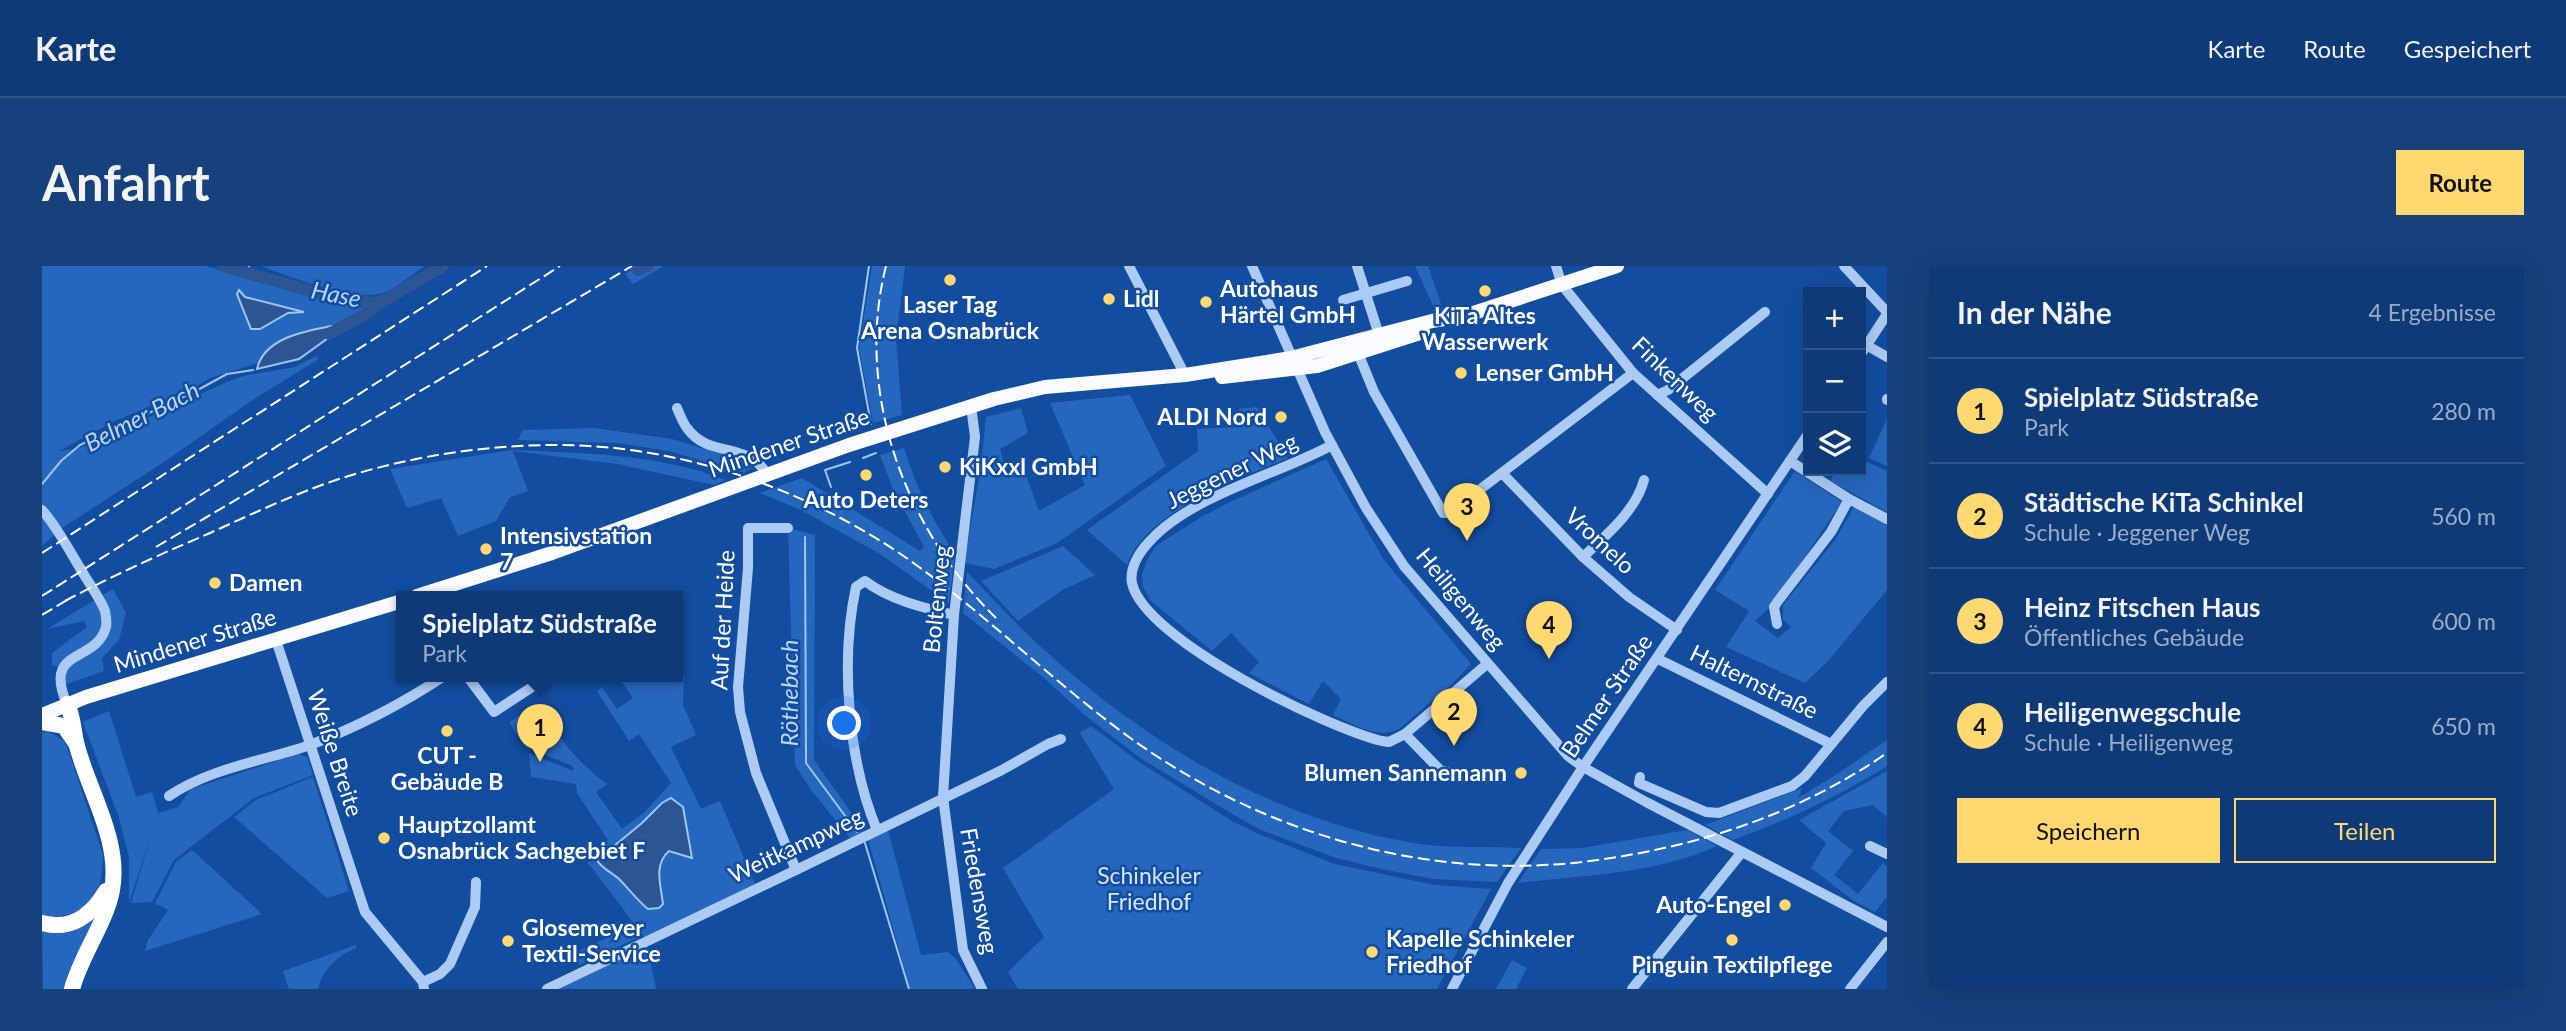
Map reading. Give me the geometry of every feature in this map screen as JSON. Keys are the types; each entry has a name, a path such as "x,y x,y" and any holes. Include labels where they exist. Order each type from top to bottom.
{"highway":[{"path":"67,705 64,726 76,744"},
{"path":"67,705 72,714 76,744 109,840 113,872 109,903 72,989"},
{"path":"42,722 64,726"},
{"path":"42,923 65,925 80,920 91,912 107,890 113,872"}],"main road":[{"name":"Mindener Straße","path":"433,591 552,553 767,474 971,406 1045,387 1294,364 1364,352 1463,316 1617,266"},
{"name":"Mindener Straße","path":"1294,364 1380,335 1463,316"},
{"name":"Mindener Straße","path":"42,715 396,603"}],"street":[{"path":"1129,266 1185,375"},
{"name":"Heiligenweg","path":"1252,266 1332,445 1366,508 1404,566 1569,756 1583,767 1700,830 1887,927"},
{"path":"1357,266 1380,335 1364,352 1374,392 1443,513 1449,513 1633,373"},
{"path":"1556,266 1562,285"},
{"path":"1844,266 1887,313 1866,346"},
{"path":"1343,300 1407,281"},
{"name":"Finkenweg","path":"1562,285 1633,373 1768,494"},
{"path":"1657,395 1668,390 1765,312"},
{"path":"1866,350 1887,357"},
{"name":"Boltenweg","path":"943,797 954,615 975,437 971,406"},
{"path":"677,408 687,429 700,440 715,448 751,456 760,462 767,474"},
{"name":"Belmer Straße","path":"1452,989 1508,883 1803,441"},
{"name":"Jeggener Weg","path":"1332,445 1304,460 1230,490 1159,532 1135,564 1131,576 1135,592 1145,607 1179,638 1266,693 1329,723 1375,740 1389,742 1405,734"},
{"path":"1790,461 1849,499 1887,519"},
{"name":"Vromelo","path":"1502,473 1583,557 1629,597 1677,630"},
{"path":"1583,557 1640,494 1644,480"},
{"path":"1777,624 1774,607 1830,532 1849,499"},
{"path":"42,510 100,601 107,618 100,639 63,663 58,673 58,685 67,705"},
{"name":"Auf der Heide","path":"788,528 748,528 748,568 738,687 740,712 756,773 796,870"},
{"path":"877,830 860,784 850,709 852,606 856,587 865,582 876,590 954,615"},
{"name":"Weiße Breite","path":"276,640 365,912 423,985"},
{"name":"Halternstraße","path":"1658,659 1831,744"},
{"path":"1453,774 1440,770 1405,734 1487,664"},
{"path":"169,796 188,784 311,744 393,707 434,682"},
{"path":"472,682 494,712 540,682"},
{"path":"1640,777 1639,783 1706,812 1719,813 1792,786 1805,776 1863,706 1887,682"},
{"name":"Weitkampweg","path":"547,989 1062,739"},
{"name":"Friedensweg","path":"943,797 963,950 982,989"},
{"path":"1870,846 1887,854"},
{"path":"1632,989 1742,852"},
{"path":"423,985 450,964 475,907 476,882"},
{"path":"1853,988 1887,942"}],"green space":[{"path":"42,266 206,266 291,291 367,309 338,327 306,330 290,336 264,354 258,363 210,378 190,390 117,420 59,451 80,448 243,376 295,367 316,356 319,359 254,399 164,462 62,528 42,546"},
{"path":"261,266 425,266 388,291 371,295 322,287"},
{"path":"638,266 664,266 633,284 625,274"},
{"path":"872,266 905,266 896,339 902,415 873,423 859,348"},
{"path":"1415,266 1428,266 1443,310 1435,310"},
{"path":"1130,395 1166,466 1057,543 994,569 964,563 981,467 986,417 1021,408 1028,433 1000,449 1008,476 1025,472 1039,511 1085,485 1050,403"},
{"path":"1257,407 1288,458 1221,487 1173,513 1137,546 1127,565 1087,530 1198,451 1197,429 1238,427 1239,409"},
{"path":"1887,419 1887,466 1869,458"},
{"path":"594,428 672,439 750,463 752,467 744,473 669,451 617,443 518,440 523,430"},
{"path":"904,448 926,503 955,554 949,603 880,554 799,509 760,493 802,478 920,551 924,547 894,491 880,455"},
{"path":"512,450 620,456 675,465 726,480 714,485 617,464 513,451 528,491 510,497 496,521 458,536 441,498 407,508 390,469"},
{"path":"1326,459 1384,560 1471,664 1451,685 1399,729 1391,732 1374,732 1333,715 1341,699 1323,681 1309,704 1249,673 1259,662 1231,633 1212,651 1151,601 1143,587 1142,574 1157,545 1232,501"},
{"path":"1866,461 1887,471 1887,512 1830,481 1834,476 1866,476"},
{"path":"1795,471 1842,502 1772,605 1755,621 1778,638 1791,627 1783,619 1783,605 1835,540 1854,507 1887,523 1887,590 1828,661 1805,683 1726,647 1749,611 1715,590"},
{"path":"788,528 815,535 814,760 867,835 853,842 811,790 795,765"},
{"path":"1063,546 1095,575 1064,589 1018,621 981,581"},
{"path":"967,572 1029,635 1089,689 1174,749 1219,775 1314,817 1363,832 1427,845 1521,848 1497,882 1434,879 1336,858 1261,830 1140,758 963,613"},
{"path":"113,589 126,613 119,640 102,658 104,671 64,685 67,668 52,665 52,653 87,627 84,621 47,629"},
{"path":"684,677 683,705 696,735 671,747 701,809 720,801 755,884 645,938 586,860 608,840 577,793 576,784 531,777 529,753 573,771 573,766 525,747 509,722 538,704 568,748 607,784 596,792 622,829 645,812 671,783 639,734 629,741 597,691 602,687 617,709 633,698 622,682 683,682"},
{"path":"109,711 136,797 152,792 158,813 178,807 191,789 298,754 307,757 313,775 254,798 174,860 152,902 131,903 153,829 129,903 129,857 119,818 83,722"},
{"name":"Schinkeler Friedhof","path":"1091,726 1139,762 1232,821 1261,835 1335,864 1434,885 1491,889 1437,989 1018,989 1008,972 1044,937 1003,868 1114,789 1080,733"},
{"path":"47,731 63,740 68,749 103,855 100,884 89,903 70,914 42,917 42,733"},
{"path":"1887,740 1887,766 1812,807 1733,840 1705,825 1802,788 1798,798"},
{"path":"1887,771 1887,817 1873,805 1844,811 1828,831 1853,851 1834,875 1858,894 1883,863 1887,866 1887,897 1875,912 1854,901 1811,868 1826,843 1799,820"},
{"path":"313,777 349,891 327,898 234,817 256,800"},
{"path":"887,826 921,955 948,952 956,959 975,989 910,989 867,835"},
{"path":"1687,830 1717,846 1645,868 1518,883 1541,849 1582,848"},
{"path":"192,850 262,914 145,951 148,940 168,910 155,903 176,862"},
{"path":"101,905 69,989 43,989 42,927"},
{"path":"635,925 642,936 579,965 570,955"},
{"path":"356,945 356,948 337,959 327,969 318,989 289,989 283,971"},
{"path":"647,945 656,989 553,989"},
{"path":"1512,960 1527,968 1516,989 1496,989"}],"shaded area":[{"path":"239,290 245,297 304,312 288,313 260,329 251,329 237,294"},
{"path":"331,326 342,328 299,359 257,369 261,358 277,343 298,334"},
{"path":"671,798 683,807 692,858 669,851 661,863 659,876 663,904 659,908 648,909 597,860"}],"waterway":[{"name":"Hase","path":"223,266 318,293 359,302 380,303 443,266"},
{"name":"Hase","path":"248,273 249,266"},
{"name":"Hase","path":"635,266 638,270 648,266"},
{"name":"Röthebach","path":"869,266 857,348 871,424"},
{"name":"Belmer Bach","path":"329,334 366,314 380,303"},
{"name":"Belmer Bach","path":"42,484 61,461 80,445 227,374 253,370"},
{"name":"Röthebach","path":"863,458 876,453"},
{"name":"Röthebach","path":"831,487 825,470 850,462"},
{"name":"Röthebach","path":"805,537 806,763 857,832"},
{"name":"Röthebach","path":"865,843 909,989"}],"railway":[{"path":"42,553 487,266"},
{"path":"42,596 560,266"},
{"path":"156,547 632,266"},
{"path":"886,266 878,314 877,362 883,409 895,456 913,501 936,543 964,582 996,618"},
{"path":"65,601 273,505 372,469 441,455 511,446 615,448 656,454 736,474 813,504 850,523 919,567 1102,717 1180,771 1234,800 1290,824 1348,843 1407,856 1468,864 1529,866 1630,855 1707,837 1782,811 1853,775 1887,753"},
{"path":"42,615 72,597"}],"place":[{"name":"Laser Tag Arena Osnabrück","path":"950,280"},
{"name":"KiTa Altes Wasserwerk","path":"1485,291"},
{"name":"Lidl","path":"1109,299"},
{"name":"Autohaus Härtel GmbH","path":"1206,302"},
{"name":"Lenser GmbH","path":"1461,373"},
{"name":"ALDI Nord","path":"1281,417"},
{"name":"KiKxxl GmbH","path":"945,467"},
{"name":"Auto Deters","path":"866,475"},
{"name":"Heinz Fitschen Haus","path":"1467,541"},
{"name":"Intensivstation 7","path":"486,549"},
{"name":"Damen","path":"215,583"},
{"name":"Heiligenwegschule","path":"1549,659"},
{"name":"CUT - Gebäude B","path":"447,731"},
{"name":"Städtische KiTa Schinkel","path":"1454,746"},
{"name":"Spielplatz Südstraße","path":"540,762"},
{"name":"Blumen Sannemann","path":"1521,773"},
{"name":"Hauptzollamt Osnabrück Sachgebiet F","path":"384,838"},
{"name":"Auto-Engel","path":"1785,905"},
{"name":"Pinguin Textilpflege","path":"1732,940"},
{"name":"Glosemeyer Textil-Service","path":"508,941"},
{"name":"Kapelle Schinkeler Friedhof","path":"1372,952"}]}
